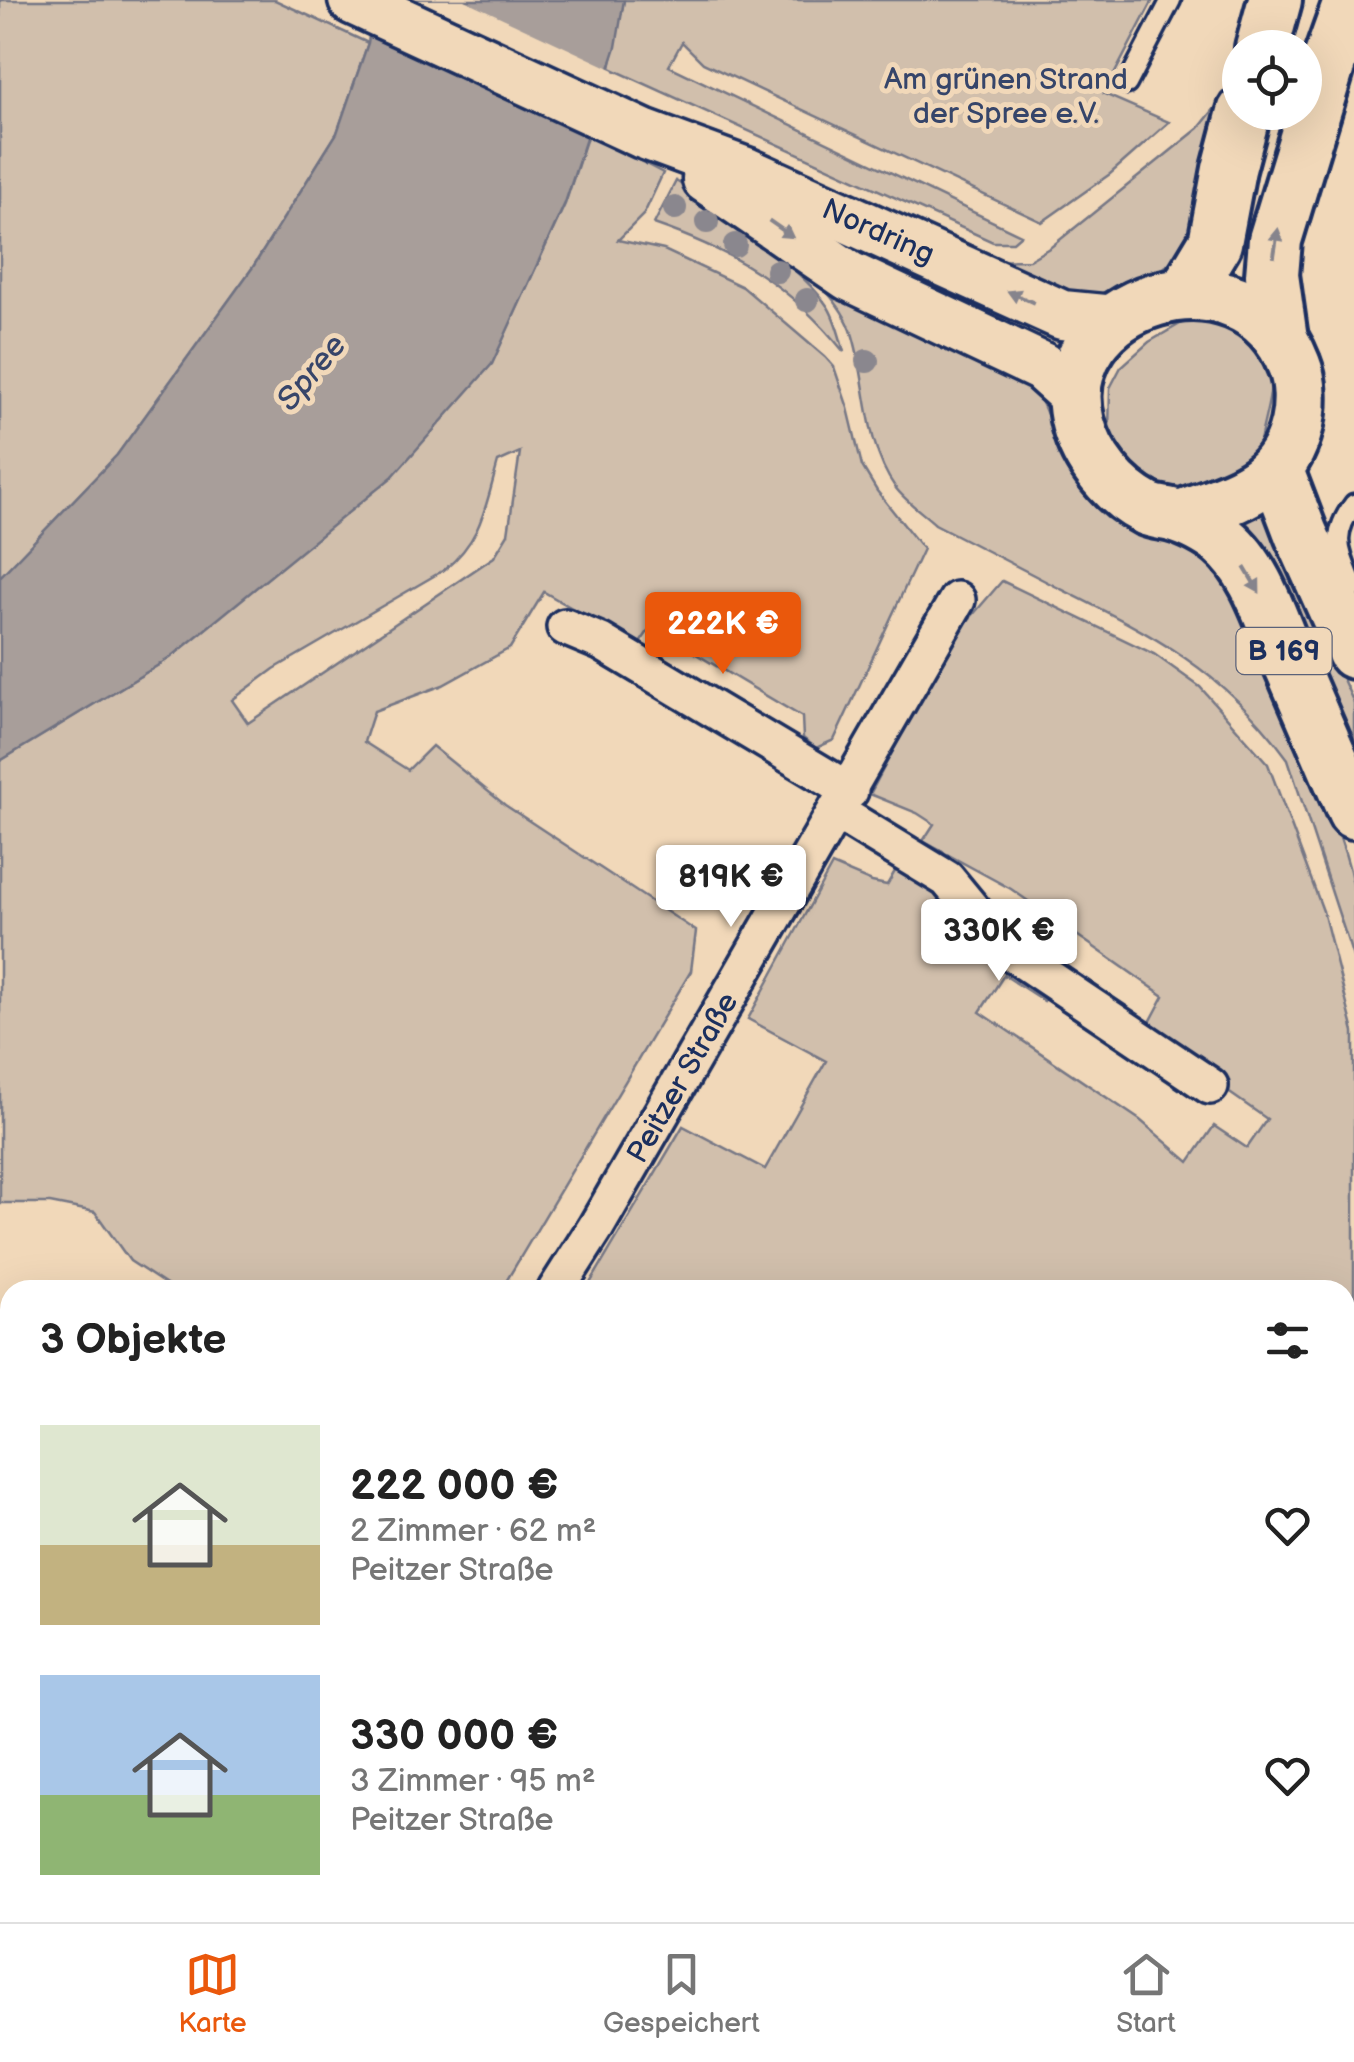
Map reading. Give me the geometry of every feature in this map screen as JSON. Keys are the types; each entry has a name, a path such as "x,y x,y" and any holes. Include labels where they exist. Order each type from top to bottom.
{"main road":[{"name":"Nordring","path":"353,0 643,134 746,172 1062,316 1114,320"},
{"path":"1267,30 1275,0"},
{"path":"1281,339 1272,275 1275,240 1330,56 1351,0"},
{"path":"1186,291 1215,244 1239,130"},
{"name":"Nordring","path":"643,134 849,276 1042,367 1074,396"},
{"path":"1074,396 1085,351 1114,320 1149,298 1186,291 1234,301 1261,317 1281,339 1295,367 1301,410 1293,444 1277,471 1228,498 1180,517"},
{"name":"B 169","path":"1074,396 1078,423 1091,456 1115,488 1149,510 1180,517 1223,541 1253,578 1354,812"},
{"name":"B 169","path":"1277,471 1301,534 1351,614"}],"street":[{"name":"Peitzer Straße","path":"562,1280 844,801 957,600"},
{"path":"565,627 601,642 844,801 947,879 1003,948 1210,1086"}],"lane":[{"path":"1127,84 1171,0"},
{"path":"1351,614 1336,538 1354,504"}],"green space":[{"path":"0,0 275,0 368,43 337,133 253,267 117,455 0,577"},
{"name":"Am grünen Strand der Spree e.V.","path":"624,0 1153,0 1104,94 1169,122 1110,174 1042,222 703,63 682,42 669,66 1021,235 1013,242 993,242 610,68"},
{"path":"1219,103 1188,235 1180,250 1158,272 1130,287 1084,303 989,261 1029,260 1051,247 1199,128"},
{"path":"588,134 663,173 644,214 618,240 664,250 743,287 834,367 862,466 923,549 834,740 816,748 803,738 802,717 659,632 649,630 638,646 544,592 510,648 443,685 374,711 364,742 408,770 432,746 505,805 696,931 691,971 507,1280 159,1280 130,1261 95,1212 50,1203 0,1203 0,761 170,658 392,476 492,363 565,204","holes":["520,452 508,534 494,557 248,723 232,700 274,669 444,570 474,534 498,462"]},
{"path":"676,181 799,274 831,312 844,352 802,307 759,273 710,246 654,224"},
{"path":"785,199 1073,334 1062,352 854,254"},
{"path":"821,285 1032,384 1073,477 1097,509 1128,530 1180,545 1213,565 1238,600 1258,640 1342,843 1353,884 1354,960 1288,759 1263,727 1210,676 1181,655 935,524 904,497 877,450 851,330"},
{"path":"1221,307 1255,346 1269,369 1270,391 1257,468 1204,492 1159,489 1120,459 1109,432 1110,388 1121,367 1149,342 1194,316"},
{"path":"1259,498 1354,703 1354,767 1259,543 1234,513"},
{"path":"1002,581 1154,654 1200,687 1268,764 1323,911 1354,1032 1354,1280 592,1280 683,1126 765,1169 826,1061 748,1019 832,865 887,885 898,866 922,878 1050,992 1044,1001 1004,975 980,1012 1140,1120 1189,1162 1214,1126 1247,1148 1267,1119 1148,1026 1164,996 1011,889 923,841 934,824 870,794 953,638"}],"water":[{"name":"Spree","path":"374,0 624,0 616,47 565,203 492,364 392,477 170,658 0,761 0,577 117,455 253,267 337,133 368,43"}],"pier":[{"path":"369,0 464,0 614,70 592,136"}]}
